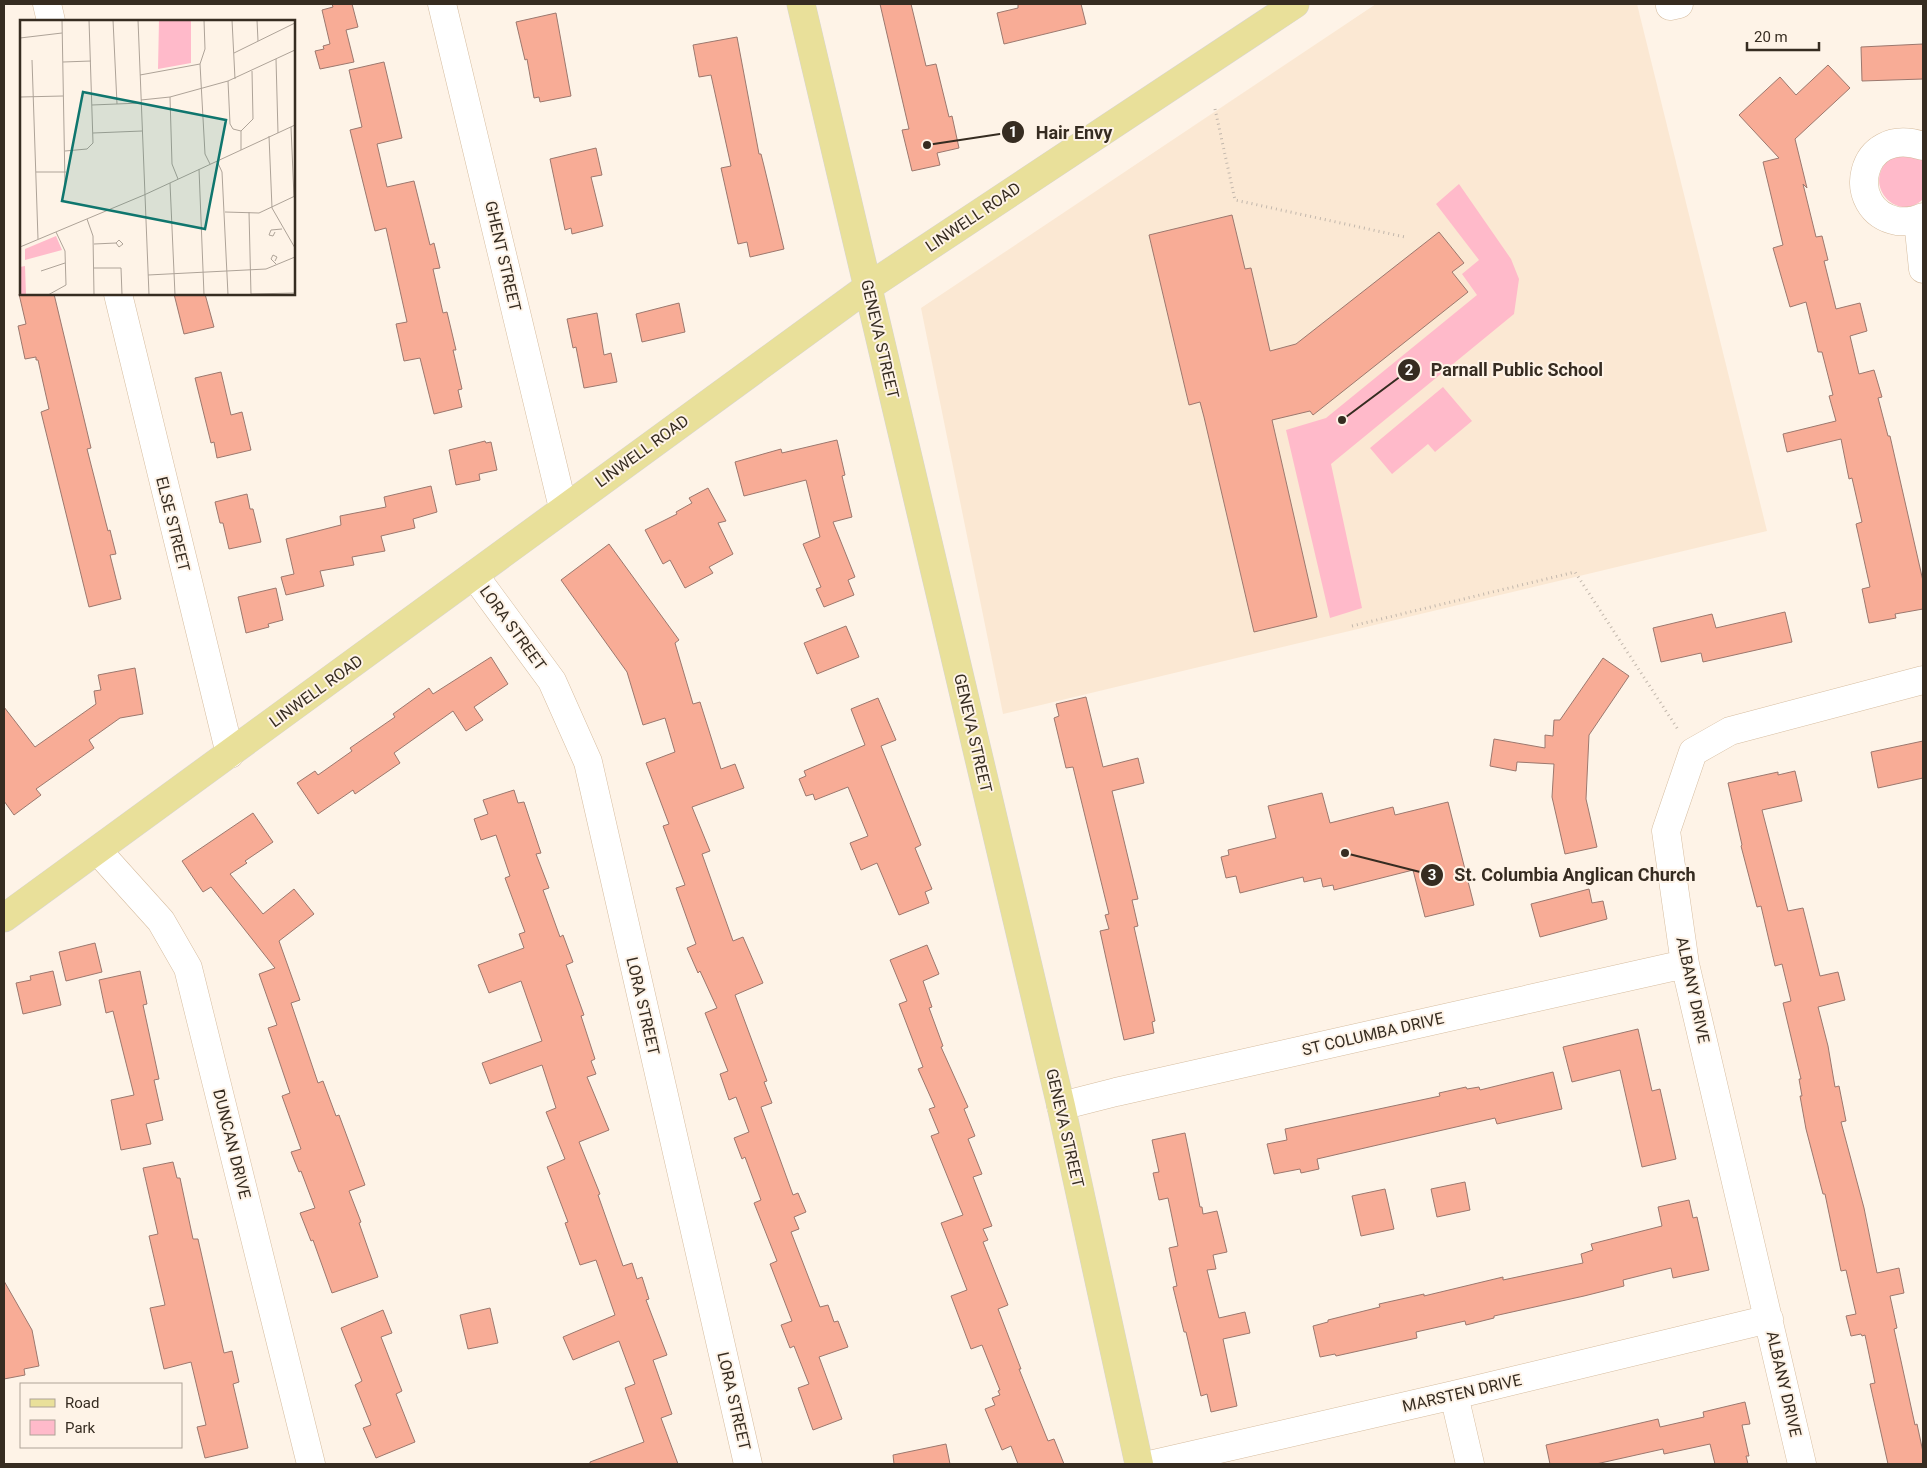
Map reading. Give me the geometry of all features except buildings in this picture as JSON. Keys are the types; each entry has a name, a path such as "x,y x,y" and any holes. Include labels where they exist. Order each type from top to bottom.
{"main road":[{"name":"GENEVA STREET","path":"801,4 1061,1106 1139,1464"},
{"name":"LINWELL ROAD","path":"5,913 98,851 563,508 868,287 1295,4"}],"street":[{"path":"47,4 51,20"},
{"name":"GHENT STREET","path":"442,4 563,508"},
{"path":"1923,146 1911,142 1898,141 1886,146 1875,154 1867,165 1864,178 1865,192 1870,204 1879,213 1891,220 1904,222 1920,218 1923,269"},
{"name":"ELSE STREET","path":"118,295 230,754"},
{"name":"LORA STREET","path":"474,575 552,681 588,762 748,1464"},
{"path":"1693,752 1730,731 1923,680"},
{"name":"ALBANY DRIVE","path":"1693,752 1666,831 1685,964 1802,1464"},
{"name":"DUNCAN DRIVE","path":"98,851 161,921 188,968 311,1464"},
{"name":"ST COLUMBA DRIVE","path":"1061,1106 1685,964"},
{"name":"MARSTEN DRIVE","path":"1154,1464 1454,1395 1769,1319"},
{"path":"1454,1395 1470,1464"}],"path":[{"path":"1215,109 1235,200 1404,236"},
{"path":"1352,626 1575,572 1693,752"}],"shaded area":[{"path":"1376,4 1637,4 1767,531 1003,714 921,308"}],"green space":[{"path":"1893,156 1918,157 1923,161 1923,199 1913,206 1902,207 1893,204 1885,197 1880,188 1879,177 1883,166"},
{"path":"1459,184 1511,259 1519,279 1514,314 1331,464 1362,608 1330,618 1286,430 1326,418 1477,295 1462,274 1479,260 1436,204"},
{"path":"1443,387 1472,421 1435,452 1428,444 1392,474 1370,448"}],"place":[{"name":"Hair Envy","path":"927,145"},
{"name":"Parnall Public School","path":"1342,420"},
{"name":"St. Columbia Anglican Church","path":"1345,853"}]}
